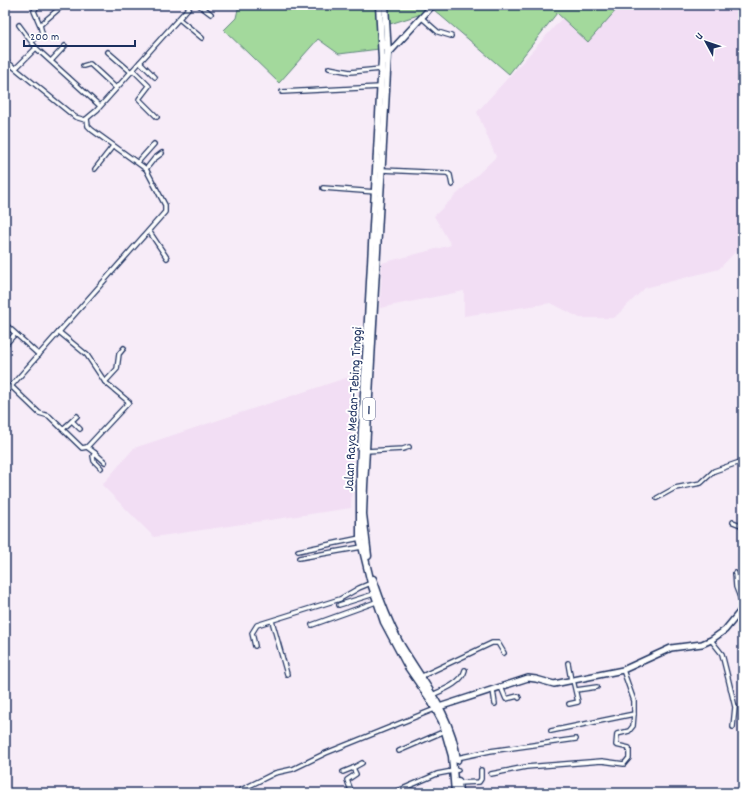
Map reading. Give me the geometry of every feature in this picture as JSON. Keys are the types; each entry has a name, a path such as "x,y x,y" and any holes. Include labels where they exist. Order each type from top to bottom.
{"highway":[{"name":"Jalan Raya Medan-Tebing Tinggi","path":"380,5 382,33 381,69 376,192 360,468 360,538 376,602 392,638 450,728 457,758 455,793"},
{"name":"Jalan Raya Medan-Tebing Tinggi","path":"385,5 388,54 363,514 367,555 374,580 395,633 432,695 438,708 450,745 456,770 459,793"}],"street":[{"path":"32,41 42,33 34,11 38,5"},
{"path":"5,60 75,117 81,120 87,119 191,5"},
{"path":"199,5 211,14"},
{"path":"388,54 433,5"},
{"path":"40,25 62,7"},
{"path":"422,18 438,32 451,36"},
{"path":"179,19 202,38"},
{"path":"19,25 36,48 100,106"},
{"path":"51,61 65,46"},
{"path":"16,68 36,48"},
{"path":"108,52 149,86 139,99 157,117"},
{"path":"140,62 155,77"},
{"path":"83,66 90,64 116,88"},
{"path":"329,68 350,72 381,69"},
{"path":"282,92 380,87"},
{"path":"5,393 166,210 146,169 90,128 87,119"},
{"path":"138,162 154,144"},
{"path":"95,168 113,146"},
{"path":"146,169 154,159 162,153"},
{"path":"382,170 447,173 450,175 452,185"},
{"path":"323,188 376,192"},
{"path":"149,231 167,258"},
{"path":"5,324 39,355"},
{"path":"11,386 39,413 49,416 81,447 87,446 129,402 105,382 90,358 59,332"},
{"path":"5,346 15,334"},
{"path":"105,382 118,369 119,354 124,348"},
{"path":"63,429 77,416"},
{"path":"72,421 80,429"},
{"path":"87,446 105,462"},
{"path":"366,452 403,449 409,447"},
{"path":"95,453 94,461 101,468"},
{"path":"657,498 675,488 701,483 714,471 743,461"},
{"path":"733,522 743,526"},
{"path":"298,551 360,538"},
{"path":"298,558 362,547"},
{"path":"735,573 736,587 743,605"},
{"path":"255,646 252,633 257,625 340,598 371,583"},
{"path":"339,605 374,594"},
{"path":"312,625 376,602"},
{"path":"241,790 275,773 293,769 326,753 438,708 528,678 536,678 554,684 623,670 671,648 702,644 711,640 725,630 743,608"},
{"path":"272,620 287,674"},
{"path":"711,640 722,654 735,707 732,728"},
{"path":"420,677 492,643 500,645 504,653"},
{"path":"568,664 576,690 577,703 570,704"},
{"path":"432,695 456,682 463,676 465,670"},
{"path":"491,774 526,767 602,760 624,764 629,758 629,748 616,745 617,734 629,731 633,726 634,702 623,670"},
{"path":"501,687 506,699 518,696 519,698"},
{"path":"576,690 597,688"},
{"path":"493,690 495,704"},
{"path":"551,731 634,714"},
{"path":"399,751 445,731"},
{"path":"457,758 576,738"},
{"path":"343,772 362,764"},
{"path":"352,793 347,781 356,774 353,768"},
{"path":"393,793 438,774 456,770"},
{"path":"458,784 479,782 481,779 481,770"}],"shaded area":[{"path":"574,5 743,5 743,244 719,269 645,288 614,318 580,318 551,303 464,316 464,291 380,308 382,263 451,245 434,216 496,157 477,112"},
{"path":"355,375 351,508 154,537 102,485 134,448"}],"green space":[{"path":"239,5 376,5 379,49 339,54 318,39 279,83 224,30 236,18"},
{"path":"387,5 611,5 617,9 588,42 557,13 509,74 434,10 390,24"}]}
